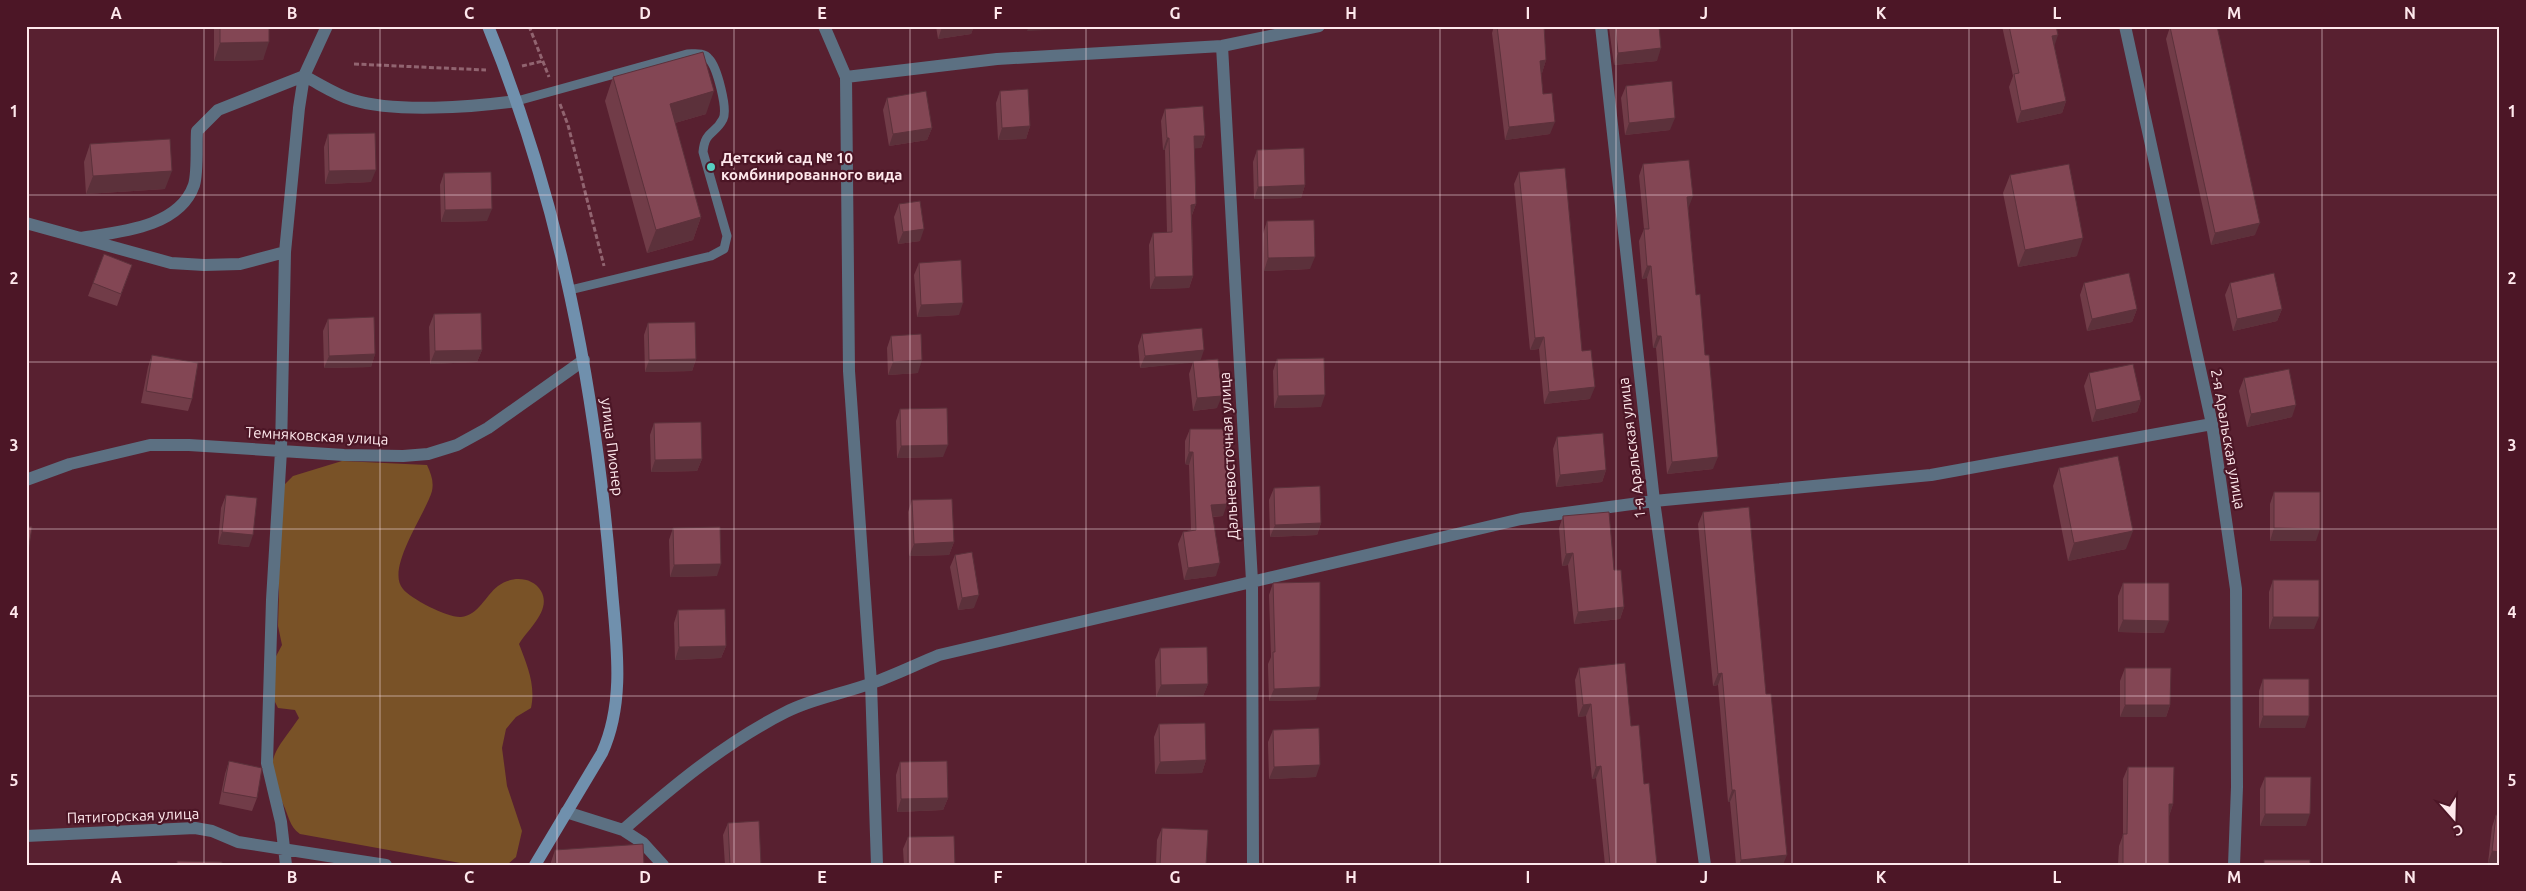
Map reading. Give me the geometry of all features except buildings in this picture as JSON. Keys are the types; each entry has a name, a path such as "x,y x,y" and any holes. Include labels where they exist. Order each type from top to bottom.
{"street":[{"path":"286,865 285,850 267,764 272,600 281,451 285,252 298,108 304,76 327,26"},
{"name":"улица Пионер","path":"489,26 517,101 541,176 570,290 584,360 608,541 617,692 616,714 602,753 535,865"},
{"path":"824,26 846,77 849,371 871,683 877,865"},
{"path":"846,77 996,59 1222,46 1319,26"},
{"name":"1-я Аральская улица","path":"1601,26 1654,501 1705,865"},
{"name":"2-я Аральская улица","path":"2125,26 2212,424 2236,589 2237,787 2234,865"},
{"name":"Дальневосточная улица","path":"1222,46 1252,582 1253,865"},
{"path":"80,238 144,228 181,206 194,185 197,131 218,110 304,76 351,100 374,105 435,107 485,105 517,101"},
{"path":"26,223 171,263 196,265 240,264 285,252"},
{"name":"Темняковская улица","path":"26,480 70,464 150,445 403,456 428,454 457,445 528,401 584,360"},
{"path":"623,830 699,767 751,732 787,712 818,699 871,683 939,655 1521,519 1654,501 1931,475 2212,424"},
{"path":"566,812 623,830 643,842 662,865"},
{"name":"Пятигорская улица","path":"26,836 195,828 212,831 238,842 386,865"}],"lane":[{"path":"517,101 687,54 700,53 709,58 716,70 724,108 723,119 704,139 703,152 726,236 724,249 711,256 570,290"}],"path":[{"path":"529,26 568,125 608,281"},
{"path":"522,66 543,61"},
{"path":"354,64 487,70"}],"shaded area":[{"path":"342,461 427,465 431,475 432,491 408,541 399,568 399,580 403,589 414,598 439,611 455,616 467,616 473,613 498,586 509,580 521,579 532,582 537,586 544,598 538,619 519,644 532,683 531,708 516,717 506,729 502,748 507,786 522,831 516,857 508,864 466,864 300,834 294,828 277,789 272,767 274,758 277,749 299,718 295,710 278,708 274,700 273,662 282,645 278,626 279,591 276,561 283,486 293,476"}],"place":[{"name":"Детский сад № 10 комбинированного вида","path":"711,167"}]}
